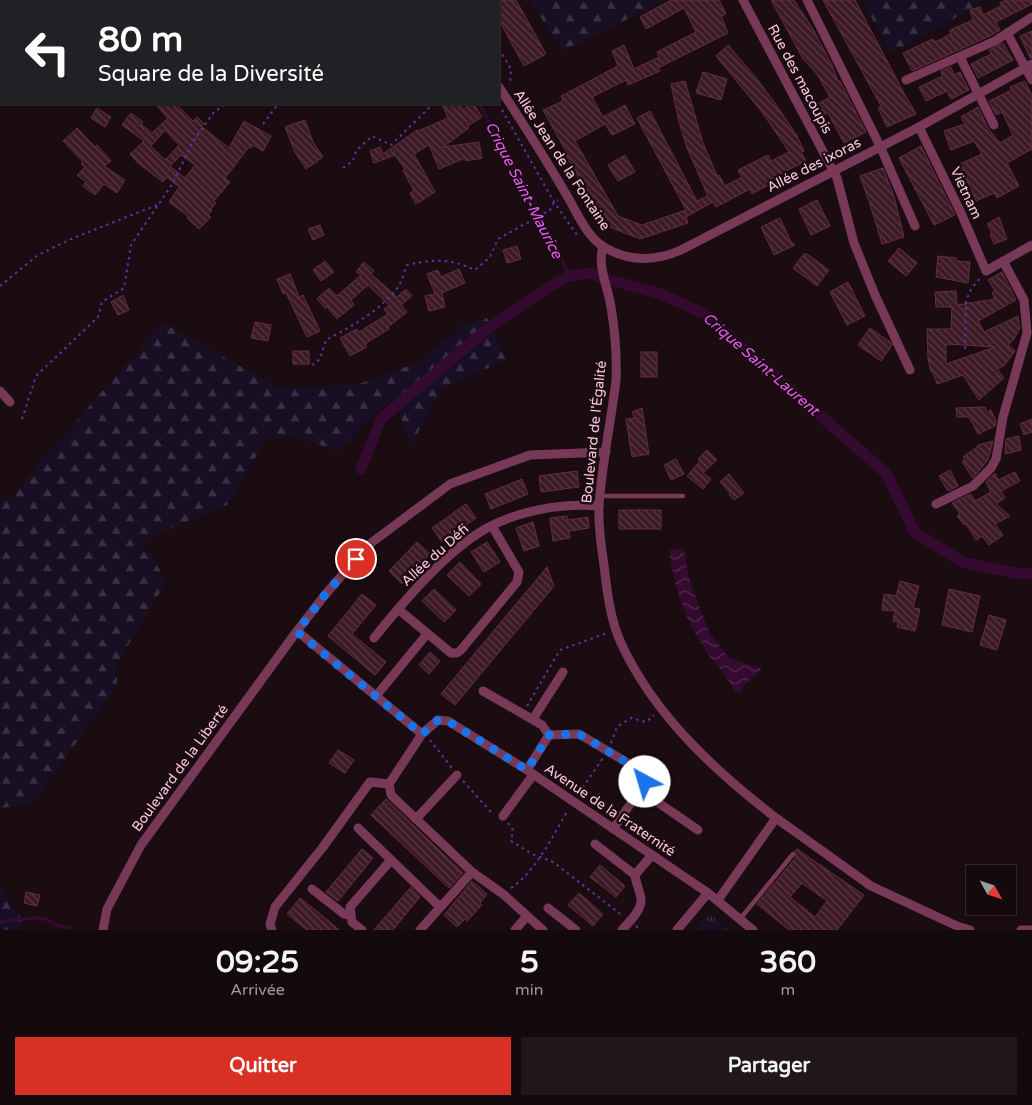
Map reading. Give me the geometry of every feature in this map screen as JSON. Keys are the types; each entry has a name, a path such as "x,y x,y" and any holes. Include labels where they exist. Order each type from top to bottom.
{"street":[{"name":"Rue des macoupis","path":"742,0 834,170 854,243 875,295 910,370"},
{"path":"807,0 880,146 915,226"},
{"path":"906,80 995,41 1032,17"},
{"path":"1007,33 1029,66 1032,80"},
{"path":"960,57 994,124"},
{"name":"Allée des ixoras","path":"602,246 630,257 649,259 665,257 920,127 1029,66"},
{"name":"Allée Jean de la Fontaine","path":"500,89 581,221 602,246"},
{"name":"Vietnam","path":"920,127 986,271"},
{"path":"986,271 1032,245"},
{"name":"Boulevard de l'Égalité","path":"602,246 600,256 601,268 611,304 617,362 600,501 601,542 612,615 620,643 649,693 705,758 742,791 776,818 871,886 957,926 970,930"},
{"path":"936,504 973,486 991,468 996,459 1003,417 1027,333 1024,300 1003,262"},
{"path":"0,391 10,402"},
{"name":"Boulevard de la Liberté","path":"103,930 107,908 142,845 324,596 367,546 450,484 530,455 606,452"},
{"name":"Allée du Défi","path":"374,638 423,582 466,542 492,526 513,516 560,506 600,501"},
{"path":"398,609 451,653 457,653 461,650 517,582 519,572 492,526"},
{"path":"297,632 422,734 389,784 391,796 472,872 503,894 543,930"},
{"path":"376,696 427,634"},
{"path":"533,719 563,672"},
{"path":"483,691 533,719 542,725 549,735"},
{"name":"Avenue de la Fraternité","path":"422,734 438,720 448,721 530,772 708,893 753,930"},
{"path":"549,735 579,734 638,769 646,777 640,790 613,829"},
{"path":"503,816 530,772 549,735"},
{"path":"416,819 457,775"},
{"path":"272,930 270,924 275,907 323,847 370,782 389,784"},
{"path":"640,790 698,830"},
{"path":"718,900 776,818"},
{"path":"358,828 440,907"},
{"path":"595,844 635,875"},
{"path":"622,930 641,906 641,898 636,885 635,875 652,855"},
{"path":"362,930 352,922 350,907 391,860"},
{"path":"420,930 472,872"},
{"path":"312,889 344,914 350,915"},
{"path":"678,930 708,893"},
{"path":"548,908 576,930"},
{"path":"515,930 527,916"},
{"path":"1021,930 1032,930"}],"lane":[{"path":"600,501 683,496"},
{"path":"740,919 793,854"}],"path":[{"path":"500,51 511,69 508,101 502,111 554,202 577,236 583,241"},
{"path":"22,419 36,376 98,317 102,302 124,288 131,245 173,183 192,143 214,112 224,105"},
{"path":"263,124 277,105"},
{"path":"343,168 353,161 356,151 372,136 392,145 433,105"},
{"path":"312,365 320,359 326,340 360,320 382,303 399,286 407,265 434,260 459,263 475,270 490,257 498,239 550,210 554,202 567,196"},
{"path":"0,286 38,255 71,239 157,205"},
{"path":"965,349 966,301 971,289 986,271"},
{"path":"422,734 434,744 457,775 490,811 503,816 513,830 511,840 532,854 553,862 641,930"}],"green space":[{"path":"530,0 667,0 562,51"},
{"path":"862,0 987,0 891,54"},
{"path":"487,318 506,360 443,388 411,445 394,398 339,451 296,437 266,439 229,504 141,541 167,581 116,665 117,686 32,804 0,808 0,501 10,498 117,374 164,323 278,388 356,385 421,361 458,328"},
{"path":"0,885 24,923 17,930 0,930"},
{"path":"709,913 730,930 695,930"}],"water":[{"path":"684,549 689,579 709,632 729,658 762,669 744,685 741,692 734,692 732,686 706,651 686,615 674,578 669,550"}],"building":[{"path":"500,0 516,0 546,54 524,66 500,22"},
{"path":"671,0 719,0 726,14 721,16 728,33 658,68 660,71 628,85 626,80 592,97 603,117 625,105 635,124 612,135 605,124 575,141 618,216 642,225 686,210 637,118 650,111 697,201 708,196 687,148 671,84 685,81 703,143 717,176 719,175 725,186 742,177 738,170 768,155 771,161 789,152 762,112 716,56 728,45 775,103 797,136 804,151 801,152 806,161 772,178 774,182 752,194 750,189 716,207 713,202 686,217 688,223 640,239 607,226 566,156 568,155 543,110 563,101 561,96 618,66 612,51 624,45 634,69 659,57 657,52 696,32 684,8 646,29 640,17"},
{"path":"771,0 794,0 813,29 832,65 838,81 840,81 866,132 844,143 828,113 822,116 816,105 830,97 817,74 803,59"},
{"path":"823,0 855,0 916,114 887,127 878,108 881,106"},
{"path":"1006,0 1032,0 1032,4 996,22 1000,30 992,35 912,71 903,53 933,39 935,42 951,34 950,30 973,20 970,10 980,7 983,15 1002,5 1000,3"},
{"path":"1032,31 1032,58 1030,58 1020,36"},
{"path":"1003,43 1013,60 978,78 971,64 991,54 989,50"},
{"path":"951,67 954,75 960,72 969,90 951,99 947,91 926,101 919,87 943,76 941,71"},
{"path":"703,72 727,79 721,100 696,93"},
{"path":"1025,81 1032,96 1032,149 1007,163 1019,186 997,198 994,193 976,201 958,165 982,154 974,141 951,150 944,131 965,124 961,117 978,107 988,128 1000,143 1013,135 1002,112 996,115 989,101 1012,90 1010,87"},
{"path":"156,105 177,105 193,121 197,117 204,124 201,126 229,148 244,121 271,136 263,151 253,145 251,148 249,147 225,178 230,182 214,201 216,203 208,215 211,217 199,229 187,218 188,216 169,202 179,187 167,177 163,182 138,163 130,154 144,141 122,125 131,113 143,122 141,124 152,133 168,118","holes":["165,130 179,145 165,160 151,146","181,155 195,165 185,178 170,166"]},
{"path":"442,105 460,105 462,110 470,105 475,105 482,117 443,147 479,142 482,158 466,161 465,158 439,169 429,145 414,154 435,192 416,204 410,193 414,191 403,170 405,169 395,155 374,163 370,151 380,147 383,154 417,130 448,118"},
{"path":"97,108 111,117 105,127 91,118"},
{"path":"305,120 313,142 323,157 306,169 295,152 285,127"},
{"path":"77,128 95,147 97,145 111,161 104,166 125,180 117,193 104,184 95,195 83,186 86,182 77,175 85,167 81,164 83,162 63,141"},
{"path":"921,146 955,215 934,225 899,158"},
{"path":"625,155 635,172 618,181 608,165"},
{"path":"883,168 894,196 904,237 882,244 860,176"},
{"path":"817,200 830,226 811,235 799,209"},
{"path":"999,217 1007,239 994,244 990,234 992,233 987,224"},
{"path":"780,218 791,242 795,245 774,255 761,227"},
{"path":"320,225 324,235 313,240 308,229"},
{"path":"517,246 521,259 507,263 503,250"},
{"path":"899,248 917,263 906,276 888,261"},
{"path":"804,254 807,254 829,270 817,286 793,268"},
{"path":"938,256 956,258 956,261 970,262 968,283 936,277"},
{"path":"325,261 334,272 321,281 313,270"},
{"path":"364,262 374,271 371,274 397,297 406,289 412,296 401,305 407,312 388,327 389,329 365,344 367,347 350,356 340,338 357,329 359,332 388,314 384,309 389,305 368,285 351,300 354,305 337,319 317,299 329,288 337,296 361,275 356,272"},
{"path":"459,269 465,283 442,293 445,307 429,311 425,296 435,294 427,274 438,270 441,277"},
{"path":"1002,272 1016,300 978,321 984,332 1018,316 1020,328 1008,345 1015,351 1004,366 997,369 1004,378 979,400 963,375 937,384 933,372 931,372 928,358 927,329 951,329 952,307 936,307 935,292 956,291 957,305 995,299 992,293 995,291 988,280","holes":["946,344 995,347 946,364"]},
{"path":"290,274 299,297 303,295 320,331 307,337 286,293 283,294 277,279"},
{"path":"848,282 865,316 847,325 830,292"},
{"path":"123,295 129,310 118,315 111,302"},
{"path":"255,322 271,325 268,341 251,338"},
{"path":"870,328 892,345 881,361 858,345"},
{"path":"293,351 309,351 309,364 293,364"},
{"path":"641,352 657,352 657,377 641,377"},
{"path":"985,407 987,412 991,410 996,421 995,426 978,434 969,417 957,417 956,408"},
{"path":"642,408 649,454 632,457 626,419 635,418 632,412"},
{"path":"1032,419 1032,432 1024,435 1020,424"},
{"path":"1019,436 1021,450 1005,454 1006,439"},
{"path":"993,441 988,460 973,478 962,462 965,460 963,457 978,445"},
{"path":"707,450 717,460 703,473 711,479 703,489 687,476 700,461 698,459"},
{"path":"676,459 684,474 671,480 664,465"},
{"path":"950,470 958,486 948,491 939,476"},
{"path":"577,471 579,487 541,492 539,476"},
{"path":"1015,472 1020,481 1001,491 1005,498 996,504 1010,516 995,524 1003,535 989,545 982,536 976,540 966,524 964,525 957,516 960,514 952,503 971,494 975,501 991,492 986,482 995,473 998,480"},
{"path":"729,474 744,493 734,500 720,482"},
{"path":"522,479 528,494 491,509 485,494"},
{"path":"466,504 476,518 442,542 432,528"},
{"path":"619,510 661,510 661,529 619,529"},
{"path":"567,516 568,520 588,517 589,528 569,531 570,538 553,541 550,518"},
{"path":"533,522 539,546 524,551 516,528"},
{"path":"417,542 430,554 402,584 389,571"},
{"path":"487,542 500,562 484,572 471,552"},
{"path":"460,562 481,584 469,596 447,575"},
{"path":"547,567 554,586 455,705 441,694"},
{"path":"900,581 919,586 913,608 920,609 915,631 897,627 898,622 893,621 895,611 882,610 884,594 896,596"},
{"path":"434,589 456,610 444,622 422,601"},
{"path":"949,589 980,596 972,632 942,625"},
{"path":"362,594 376,605 352,634 386,662 375,675 328,636"},
{"path":"989,615 1006,620 997,650 980,645"},
{"path":"430,652 440,661 429,674 419,665"},
{"path":"338,750 354,760 345,773 329,763"},
{"path":"386,799 463,873 449,888 371,815"},
{"path":"362,849 373,858 338,901 326,892"},
{"path":"797,849 864,895 837,930 789,930 757,904 796,857 795,851","holes":["802,883 827,901 815,917 790,897"]},
{"path":"600,865 625,886 616,897 590,877"},
{"path":"472,881 487,894 480,903 482,905 467,921 465,919 457,927 444,915"},
{"path":"411,887 420,897 393,930 374,930"},
{"path":"26,892 40,895 37,906 24,903"},
{"path":"579,893 603,914 593,926 568,905"},
{"path":"300,898 339,930 307,930 287,914"}],"waterway":[{"name":"Crique Saint-Maurice","path":"480,105 538,210 569,276"},
{"name":"Crique Saint-Laurent","path":"361,469 381,419 487,329 549,287 569,276 591,273 602,278 658,293 703,313 886,473 915,533 965,563 1016,573 1032,574"},
{"path":"0,922 40,918 51,921 58,926 71,928"}],"route":[{"path":"356,559 324,596 297,632 422,734 438,720 448,721 527,770 549,735 579,734 638,769 646,777 645,782"}]}
